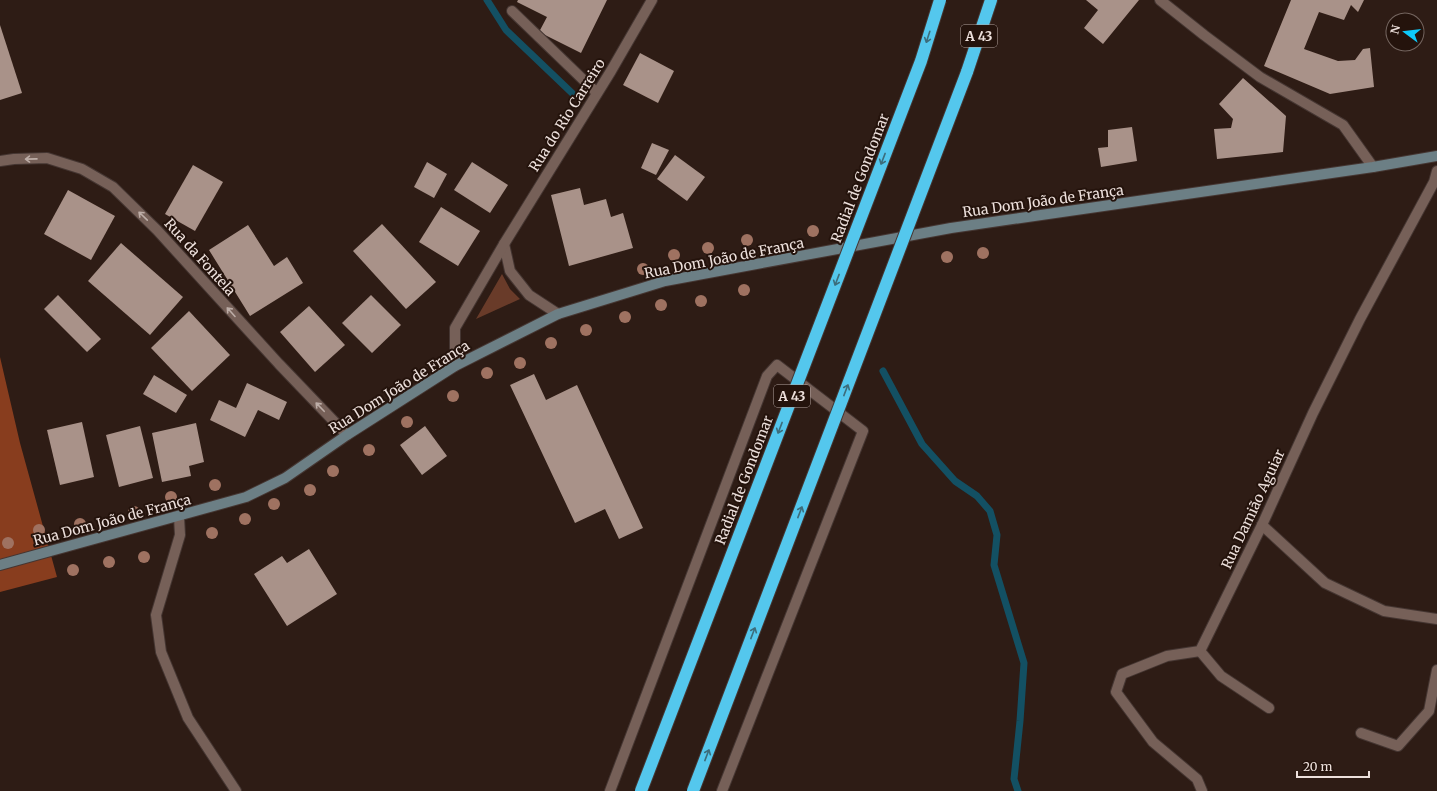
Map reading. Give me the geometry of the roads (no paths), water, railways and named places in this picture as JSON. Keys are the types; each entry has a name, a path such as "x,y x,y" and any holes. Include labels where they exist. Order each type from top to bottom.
{"highway":[{"name":"Radial de Gondomar","path":"641,791 918,68 940,0"},
{"name":"A 43","path":"693,791 968,72 991,0"}],"main road":[{"name":"Rua Dom João de França","path":"0,565 246,498 285,478 347,435 455,366 558,314 665,281 951,228 1373,167 1437,156"}],"street":[{"name":"Rua do Rio Carreiro","path":"455,366 455,328 504,244 597,93 652,0"},
{"path":"1160,0 1260,77 1343,125 1373,167"},
{"path":"512,11 597,93"},
{"name":"Rua da Fontela","path":"0,161 47,158 82,169 112,187 157,230 279,364 347,435"},
{"name":"Rua Damião Aguiar","path":"1200,651 1262,524 1313,413 1360,319 1434,182 1437,171"},
{"path":"504,244 510,271 529,295 558,314"},
{"path":"610,791 767,376 777,365 863,431 722,791"},
{"path":"180,517 180,535 156,615 160,652 188,718 236,791"},
{"path":"1262,524 1325,583 1384,611 1437,618"},
{"path":"1202,791 1197,779 1153,742 1116,692 1122,674 1167,656 1200,651 1221,676 1269,708"},
{"path":"1361,733 1398,746 1429,710 1437,670"}],"waterway":[{"path":"487,0 506,30 572,93"},
{"path":"883,371 922,444 955,481 977,496 990,511 997,535 994,565 1024,663 1014,779 1018,791"}]}
